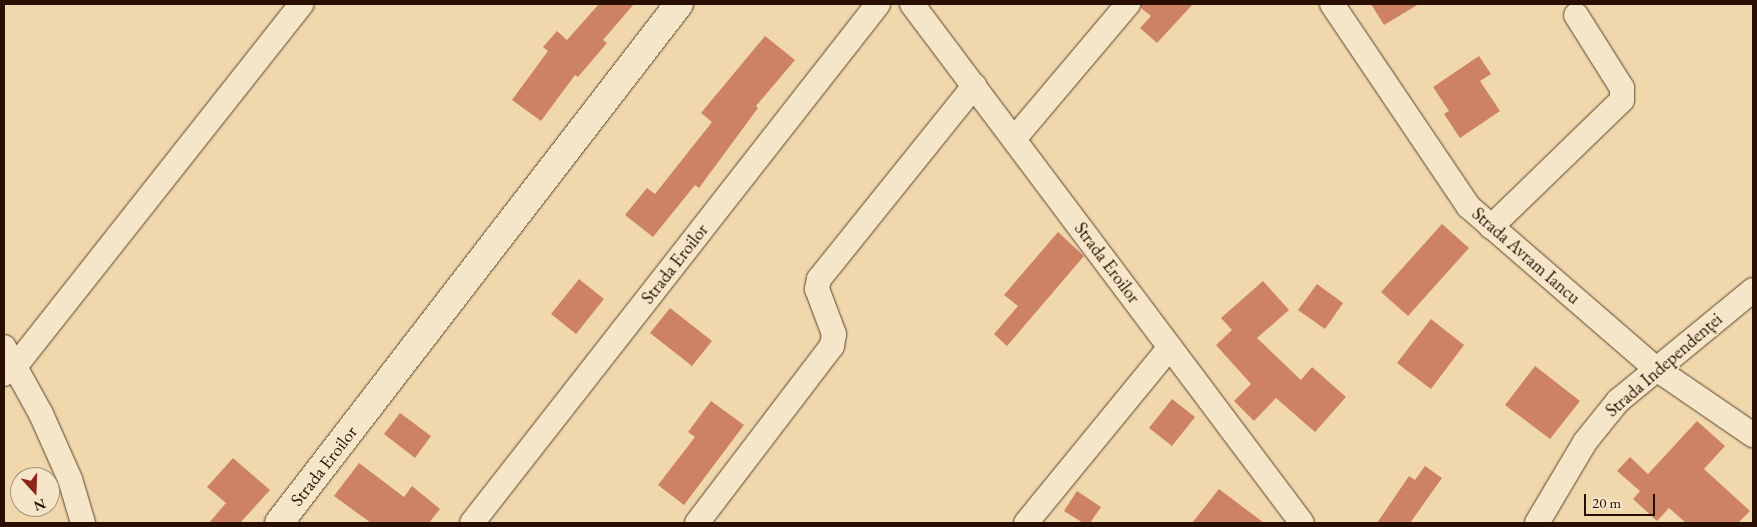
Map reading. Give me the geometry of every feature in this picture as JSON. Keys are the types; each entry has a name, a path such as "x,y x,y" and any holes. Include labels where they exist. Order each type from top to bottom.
{"street":[{"path":"9,371 301,4"},
{"name":"Strada Eroilor","path":"279,523 679,4"},
{"name":"Strada Eroilor","path":"472,523 878,4"},
{"name":"Strada Eroilor","path":"912,4 1302,523"},
{"path":"1014,139 1128,4"},
{"name":"Strada Avram Iancu","path":"1332,4 1468,206 1655,368 1753,435"},
{"path":"1491,227 1622,100 1622,88 1576,15"},
{"path":"697,523 832,346 834,334 817,289 819,279 974,86"},
{"name":"Strada Independenței","path":"1536,523 1600,420 1655,368 1753,290"},
{"path":"4,347 9,371 41,414 70,479 83,523"},
{"path":"1026,523 1170,347"}],"building":[{"path":"599,4 634,4 603,40 607,43 578,77 575,75 541,121 512,100 548,51 543,47 557,31 567,40"},
{"path":"1141,4 1193,4 1157,43 1140,28 1151,16 1141,8"},
{"path":"1371,4 1419,4 1384,25"},
{"path":"765,36 795,60 756,106 758,108 699,188 695,185 653,237 625,215 647,188 655,194 712,122 701,113"},
{"path":"1479,56 1491,74 1480,81 1500,111 1460,138 1444,114 1449,111 1433,87"},
{"path":"1442,224 1469,248 1408,316 1381,292"},
{"path":"1058,232 1084,256 1007,346 994,334 1018,306 1004,295"},
{"path":"579,279 604,299 576,334 551,314"},
{"path":"1263,281 1289,310 1257,338 1301,380 1312,367 1346,397 1315,432 1276,398 1254,421 1234,401 1251,384 1216,345 1232,330 1221,318"},
{"path":"1317,284 1343,303 1325,329 1298,310"},
{"path":"670,308 712,341 692,366 650,333"},
{"path":"1431,319 1464,345 1431,389 1397,363"},
{"path":"1535,366 1580,401 1550,439 1505,405"},
{"path":"1172,399 1195,417 1172,446 1149,428"},
{"path":"711,401 744,425 684,505 658,485 695,437 688,432"},
{"path":"400,413 431,436 415,458 384,434"},
{"path":"1697,421 1725,446 1704,469 1750,511 1738,523 1686,523 1669,508 1657,521 1633,499 1640,491 1617,471 1630,457 1648,474"},
{"path":"233,458 270,490 240,523 209,523 226,503 207,487"},
{"path":"359,463 404,497 412,486 440,509 429,523 371,523 334,496"},
{"path":"1425,466 1442,478 1410,523 1377,523 1409,476 1415,480"},
{"path":"1219,489 1264,523 1192,523"},
{"path":"1077,491 1101,507 1090,523 1083,523 1064,511"}]}
